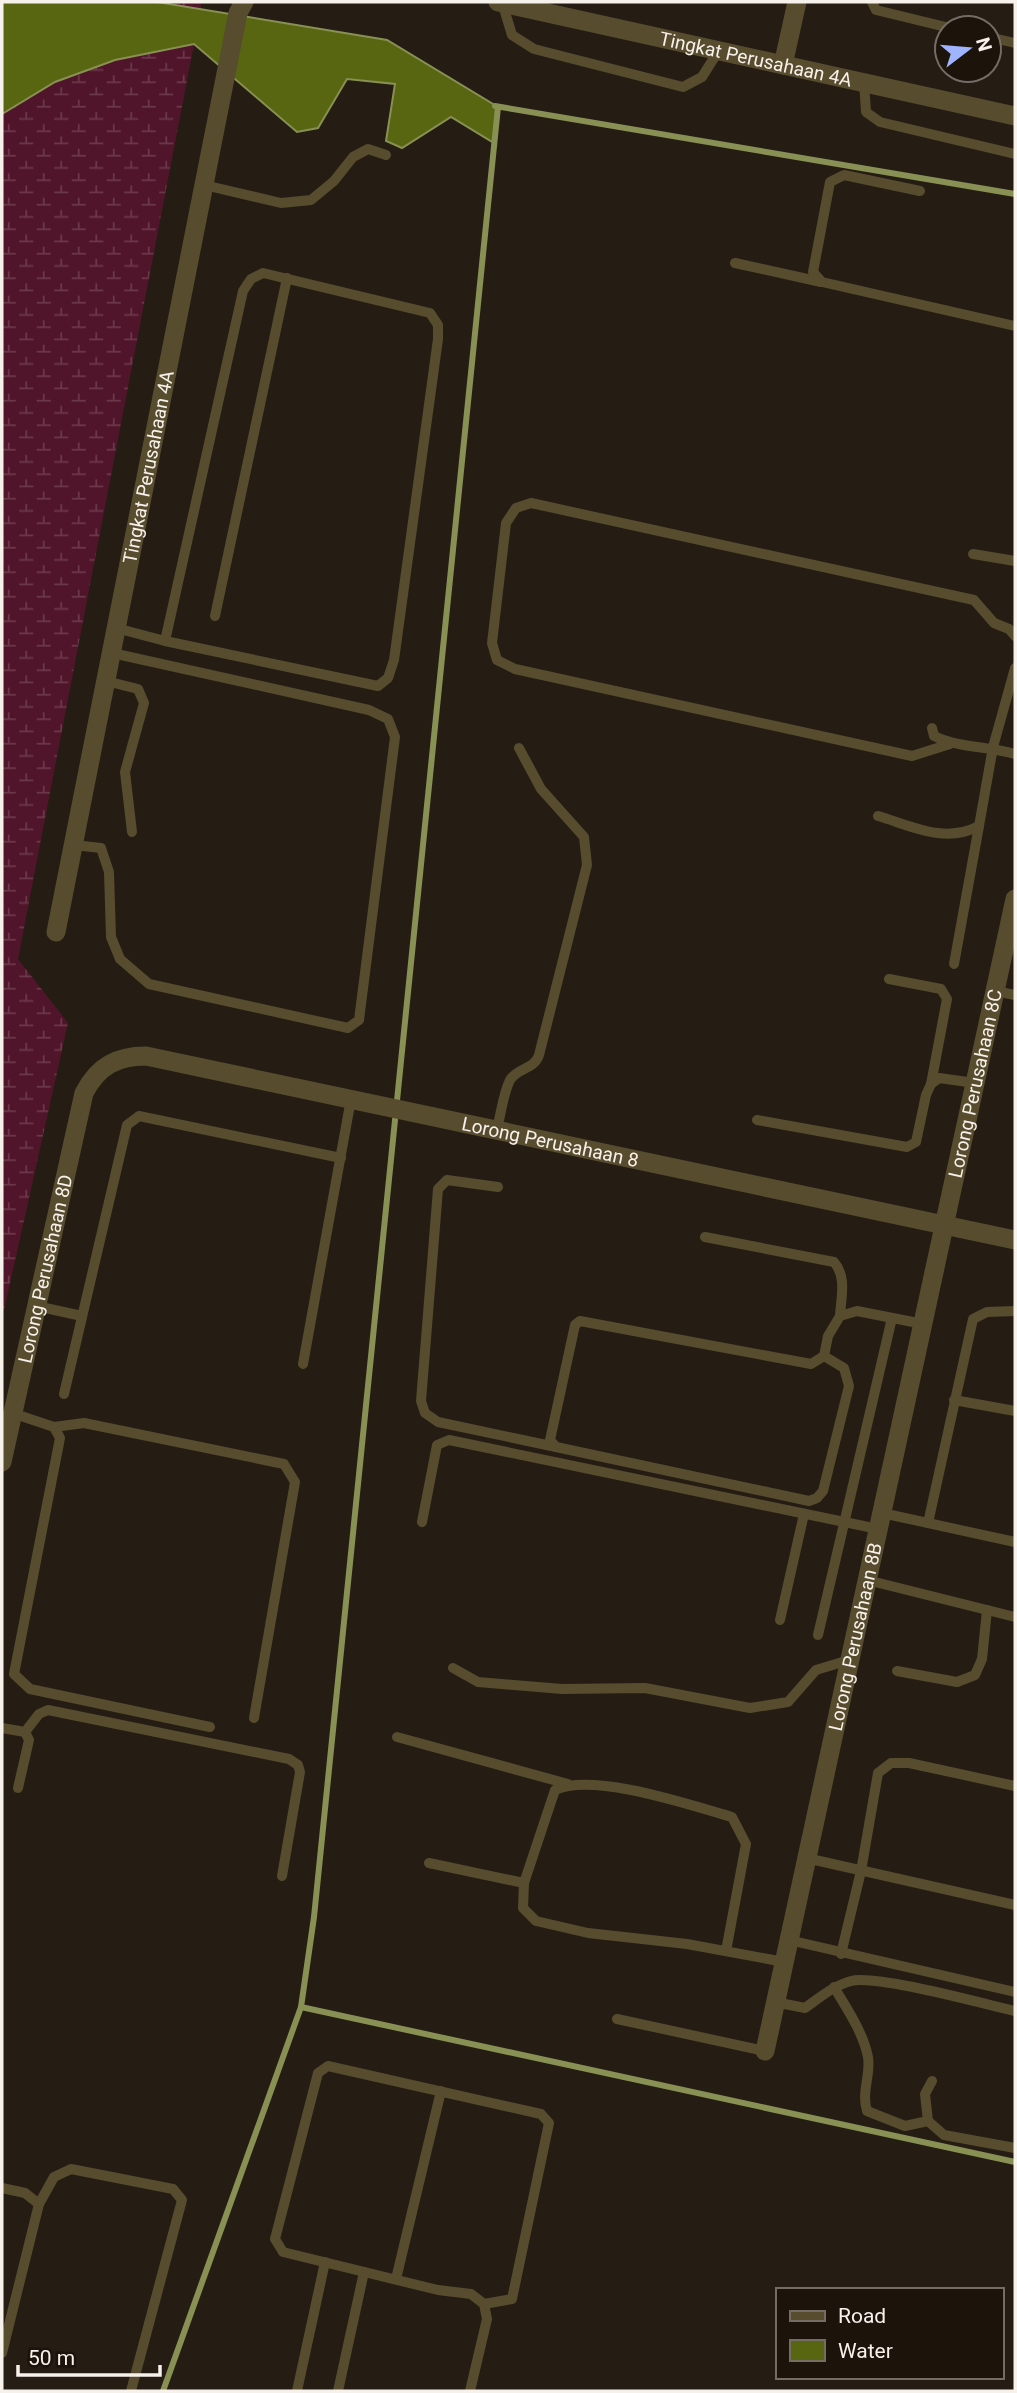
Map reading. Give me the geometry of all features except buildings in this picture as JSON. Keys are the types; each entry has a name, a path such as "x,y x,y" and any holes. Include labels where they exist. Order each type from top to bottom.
{"street":[{"name":"Tingkat Perusahaan 4A","path":"501,2 1015,116"},
{"path":"783,65 797,2"},
{"name":"Tingkat Perusahaan 4A","path":"57,932 223,86 241,8"},
{"name":"Lorong Perusahaan 8C","path":"945,1224 1015,899"},
{"name":"Lorong Perusahaan 8","path":"92,1077 107,1064 125,1056 146,1056 1015,1240"},
{"name":"Lorong Perusahaan 8D","path":"2,1462 84,1093 92,1077"},
{"name":"Lorong Perusahaan 8B","path":"765,2051 945,1224"}],"lane":[{"path":"501,2 512,36 534,49 683,87 702,77 719,50"},
{"path":"872,2 876,10 933,24"},
{"path":"864,82 866,112 880,122 1015,155"},
{"path":"204,185 281,203 311,200 334,181 354,157 368,149 386,155"},
{"path":"822,282 813,272 830,182 844,175 920,191"},
{"path":"735,263 1015,326"},
{"path":"116,628 165,641 378,686 388,678 394,660 438,325 430,313 263,273 251,279 243,291 165,641"},
{"path":"215,616 287,278"},
{"path":"1015,636 1009,629 994,623 974,600 531,503 516,508 506,523 492,643 497,660 516,669 912,756 950,744 993,747 1015,754"},
{"path":"973,554 1015,561"},
{"path":"74,845 101,848 109,872 111,937 120,959 149,984 348,1028 359,1020 395,737 388,719 369,710 112,653"},
{"path":"954,964 993,747 1015,668"},
{"path":"106,681 138,689 144,703 125,772 132,832"},
{"path":"932,728 934,736 950,744"},
{"path":"497,1129 510,1080 537,1061 587,865 584,836 541,789 519,748"},
{"path":"878,816 940,834 961,835 979,827"},
{"path":"757,1120 907,1147 916,1142 931,1084 947,999 941,989 889,979"},
{"path":"995,991 1015,995"},
{"path":"931,1084 939,1077 975,1083"},
{"path":"303,1364 341,1158 361,1100"},
{"path":"64,1394 127,1125 139,1116 341,1158"},
{"path":"498,1187 447,1180 438,1189 421,1401 425,1413 438,1422 809,1501 817,1498 823,1491 849,1386 844,1368 824,1356"},
{"path":"556,1447 550,1440 550,1431 575,1325 580,1321 788,1362 811,1364 824,1356 828,1336 840,1316 841,1269 834,1262 705,1237"},
{"path":"36,1306 82,1316"},
{"path":"840,1316 857,1311 923,1324"},
{"path":"928,1523 973,1319 986,1312 1015,1311"},
{"path":"818,1635 892,1318"},
{"path":"954,1400 1015,1411"},
{"path":"12,1413 54,1427 84,1423 284,1464 295,1482 254,1718"},
{"path":"54,1427 60,1438 14,1674 30,1689 210,1727"},
{"path":"422,1522 437,1444 449,1440 845,1522 928,1523 1015,1542"},
{"path":"780,1620 804,1514"},
{"path":"867,1580 1015,1617"},
{"path":"897,1671 957,1682 975,1675 982,1659 987,1610"},
{"path":"453,1668 478,1682 562,1689 645,1688 750,1708 788,1702 816,1670 850,1659"},
{"path":"25,1732 39,1714 48,1710 289,1759 298,1765 300,1772 282,1876"},
{"path":"2,1728 25,1732"},
{"path":"19,1788 29,1740 25,1732"},
{"path":"397,1737 568,1784 642,1792 732,1817 746,1844 726,1951"},
{"path":"841,1954 861,1871 878,1773 891,1763 909,1763 1015,1786"},
{"path":"568,1784 555,1790 524,1883 523,1908 536,1922 588,1933 726,1951 784,1962"},
{"path":"806,1858 1015,1905"},
{"path":"429,1863 524,1883"},
{"path":"789,1940 1015,1992"},
{"path":"775,2001 805,2008 834,1987 854,1980 882,1982 1015,2011"},
{"path":"834,1987 856,2026 868,2059 863,2099 867,2111 905,2126 928,2121"},
{"path":"617,2019 765,2051"},
{"path":"470,2391 487,2319 484,2304 471,2294 396,2280 283,2252 275,2239 318,2073 328,2066 541,2114 549,2123 512,2299 484,2304"},
{"path":"932,2081 925,2094 928,2121 944,2135 1015,2148"},
{"path":"396,2280 441,2091"},
{"path":"2,2353 39,2204 54,2177 71,2169 173,2189 182,2200 131,2391"},
{"path":"2,2188 25,2193 39,2204"},
{"path":"297,2391 325,2262"},
{"path":"338,2391 365,2272"}],"green space":[{"path":"157,2 201,2 201,10"},
{"path":"194,44 18,959 68,1023 2,1319 2,114 55,82 115,60"}],"water":[{"path":"2,2 157,2 387,40 498,107 494,143 451,117 402,148 386,141 395,84 347,79 318,128 297,132 194,44 115,60 55,82 2,114"}],"waterway":[{"path":"495,106 1015,194"},
{"path":"498,107 314,1917 301,2007 1015,2162"},
{"path":"163,2391 301,2007"}]}
